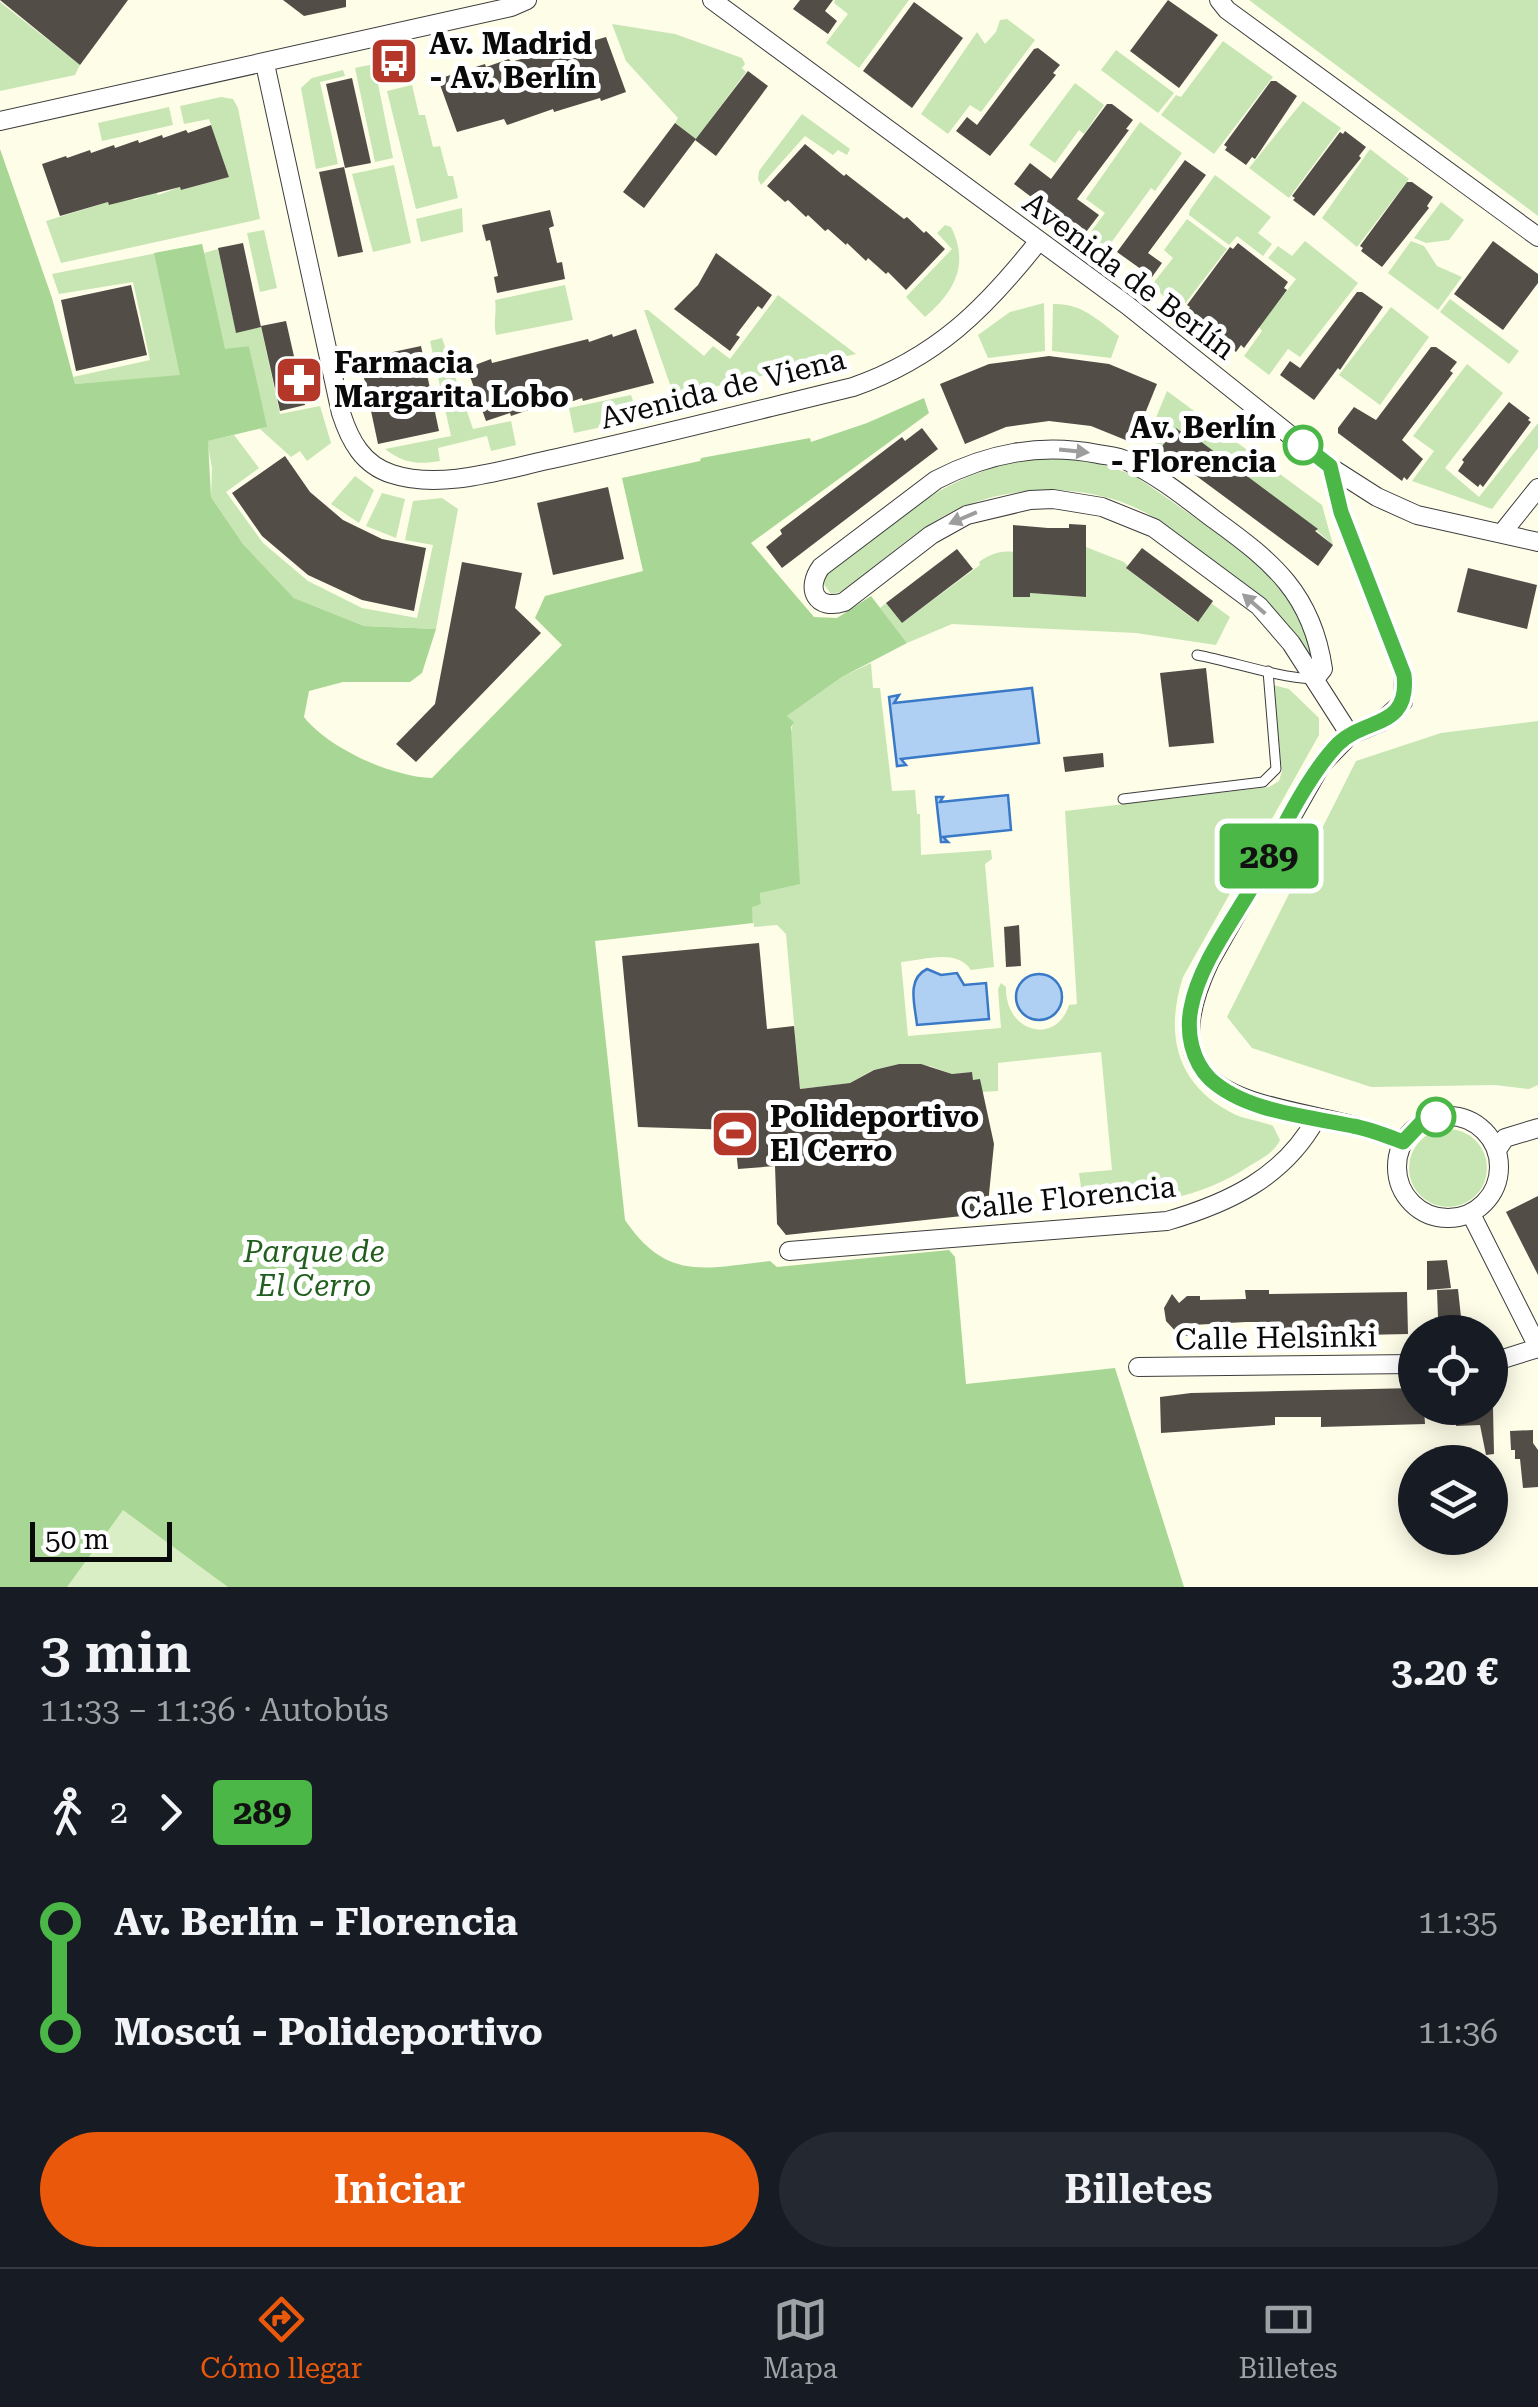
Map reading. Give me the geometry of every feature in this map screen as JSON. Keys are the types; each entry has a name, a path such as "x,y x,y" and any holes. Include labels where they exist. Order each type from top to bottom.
{"street":[{"path":"0,121 511,8 528,0"},
{"name":"Avenida de Berlín","path":"712,0 1127,306 1330,466 1406,511 1461,527 1538,542"},
{"path":"1220,0 1227,10 1538,236"},
{"name":"Avenida de Viena","path":"265,64 340,414 361,454 372,465 393,475 447,479 491,472 631,442 883,377 915,360 967,322 1007,283 1038,242"},
{"path":"1315,679 1323,668 1320,648 1305,608 1284,574 1152,475 1122,458 1078,450 1025,449 956,470 821,567 811,588 814,598 833,605 844,602 931,535 968,515 1030,500 1054,499 1102,507 1154,528 1259,606 1291,643 1350,735"},
{"path":"1330,466 1341,512 1404,675 1403,702 1393,714 1350,735 1321,765 1210,960 1196,990 1189,1027 1197,1061 1220,1086 1260,1105 1358,1127 1403,1142"},
{"path":"1502,533 1538,488"},
{"path":"1497,1150 1483,1129 1468,1120 1453,1116 1421,1123 1403,1142 1397,1158 1401,1189 1414,1206 1438,1218 1471,1214 1496,1186 1497,1150 1505,1138 1538,1128"},
{"name":"Calle Florencia","path":"789,1251 1167,1221 1200,1212 1260,1182 1302,1144 1316,1119"},
{"path":"1471,1214 1538,1347 1508,1357"},
{"name":"Calle Helsinki","path":"1138,1367 1398,1364"}],"lane":[{"path":"1197,655 1291,678 1315,679"},
{"path":"1123,799 1263,782 1273,776 1276,770 1268,671"}],"green space":[{"path":"835,0 909,0 859,68 826,43 848,14"},
{"path":"1249,0 1538,0 1538,216"},
{"path":"0,2 80,65 75,75 0,91"},
{"path":"1007,19 1035,40 981,112 970,105 948,134 921,114 977,32 985,44 1000,20"},
{"path":"612,24 675,34 742,58 746,72 696,139 675,123 678,118 626,61"},
{"path":"1223,41 1273,77 1214,154 1161,115 1176,95 1181,97"},
{"path":"1116,50 1174,93 1158,113 1101,70"},
{"path":"374,64 393,158 375,162 355,68"},
{"path":"343,70 345,76 320,82 338,164 316,169 301,88 312,78"},
{"path":"1075,83 1104,105 1084,134 1079,130 1055,163 1029,145"},
{"path":"412,85 419,115 425,115 433,147 440,146 458,198 416,209 387,91"},
{"path":"221,97 233,99 238,108 260,219 61,263 46,221 108,202 110,205 229,177 209,119 184,124 180,106"},
{"path":"1303,101 1341,128 1289,198 1249,168"},
{"path":"169,107 173,125 102,141 98,123"},
{"path":"802,114 850,149 847,155 838,150 833,155 805,136 761,185 759,171"},
{"path":"1140,122 1182,153 1105,251 1087,237 1105,213 1086,199"},
{"name":"Parque de El Cerro","path":"0,149 52,298 75,384 180,375 154,253 202,244 225,349 249,346 267,427 208,441 211,497 243,544 294,598 364,626 436,629 422,673 410,682 343,682 309,691 304,717 315,728 344,750 398,772 432,778 562,645 535,618 545,596 643,571 622,478 701,458 810,438 811,442 924,398 929,413 751,543 814,617 837,618 871,596 907,643 842,677 787,716 794,722 791,727 800,884 760,893 761,904 752,907 753,923 595,941 625,1220 656,1254 689,1266 770,1261 777,1267 949,1250 955,1257 966,1384 1115,1368 1184,1587 0,1587"},
{"path":"1370,149 1409,179 1357,247 1322,218"},
{"path":"394,165 411,243 373,252 352,174"},
{"path":"1215,175 1271,217 1258,233 1272,244 1263,256 1237,236 1229,245 1189,215"},
{"path":"1441,202 1464,220 1449,240 1426,243 1414,238"},
{"path":"462,208 463,232 421,242 416,219"},
{"path":"1187,219 1227,249 1181,309 1151,286 1173,258 1164,250"},
{"path":"945,225 951,227 957,241 959,266 951,288 925,317 906,297 952,249 937,233"},
{"path":"264,230 277,288 260,292 247,233"},
{"path":"1305,241 1358,283 1300,357 1288,349 1269,375 1244,356 1262,331 1259,327 1296,279 1268,258 1278,246 1292,256"},
{"path":"1411,241 1424,246 1437,266 1462,277 1438,310 1388,273"},
{"path":"202,244 204,253 218,249 236,332 261,327 280,414 320,406 331,443 307,461 300,451 291,457 260,429 266,427 249,346 225,350 180,376 75,384 73,377 150,360 133,282 59,294 52,274"},
{"path":"565,285 573,320 496,335 495,300"},
{"path":"778,295 856,354 674,396 644,310 704,356 713,346 730,359"},
{"path":"1450,299 1519,351 1509,364 1440,312"},
{"path":"1044,303 1045,351 988,358 978,335 1010,312"},
{"path":"1053,304 1080,309 1119,336 1111,358 1052,351"},
{"path":"1391,307 1429,337 1380,405 1339,375"},
{"path":"442,338 473,429 511,421 516,445 491,451 487,436 438,448 440,461 425,463 405,460 385,449 451,436 430,341"},
{"path":"1467,364 1503,393 1445,468 1479,497 1538,423 1538,448 1492,509 1412,481 1434,451 1413,436"},
{"path":"1167,391 1322,505 1333,545 1304,519 1176,428 1162,447 1148,437"},
{"path":"631,395 639,419 574,433 569,408"},
{"path":"234,435 259,468 226,492 263,543 308,581 362,608 417,618 433,545 405,540 413,501 442,498 458,509 436,629 364,626 294,598 243,544 211,497 212,468 207,441"},
{"path":"1052,457 1088,460 1134,475 1268,569 1296,606 1313,653 1306,656 1284,623 1258,596 1166,525 1131,506 1077,492 1021,492 967,505 916,533 844,591 831,594 823,583 827,573 905,514 957,482 985,470"},
{"path":"355,476 374,490 359,523 331,504"},
{"path":"382,493 405,499 396,538 366,526"},
{"path":"1086,547 1124,562 1127,569 1197,622 1211,603 1230,617 1216,645 1136,633 952,624 907,643 880,608 886,603 902,623 979,562 1004,552 1013,552 1013,597 1030,597 1030,593 1086,597"},
{"path":"871,663 873,688 880,688 892,791 915,790 921,855 991,850 992,859 985,864 994,967 971,970 965,963 948,957 901,962 908,1036 1001,1028 1001,983 1006,987 1014,1015 1032,1029 1054,1026 1069,1005 1077,1004 1065,811 1269,787 1279,781 1282,771 1273,685 1289,689 1319,718 1319,735 1183,977 1177,999 1176,1039 1188,1075 1200,1090 1236,1115 1273,1126 1280,1140 1271,1152 1231,1177 1193,1193 1091,1209 1083,1201 1079,1173 1112,1170 1101,1052 998,1063 998,1091 982,1092 980,1080 973,1080 972,1072 952,1074 930,1066 899,1064 873,1070 850,1083 800,1089 786,934 777,925 754,927 751,906 761,904 793,722 787,716 842,677"},
{"path":"1538,721 1538,1085 1529,1089 1495,1085 1371,1087 1252,1048 1227,1017 1356,761 1441,733"},
{"path":"1448,1129 1463,1132 1475,1141 1484,1153 1484,1183 1475,1195 1463,1204 1448,1207 1433,1204 1421,1195 1412,1183 1409,1168 1412,1153 1421,1141 1433,1132"},
{"path":"123,1510 228,1587 67,1587"}],"water":[{"path":"1032,688 1039,743 901,759 906,765 897,766 889,697 899,695 894,703"},
{"path":"1008,795 1011,830 943,837 948,842 941,842 936,797 943,797 940,802"},
{"path":"927,969 941,975 957,973 964,985 986,983 989,1019 917,1025 914,986 920,973"},
{"path":"1039,974 1055,981 1062,997 1055,1013 1039,1020 1023,1013 1016,997 1023,981"}],"building":[{"path":"0,0 128,0 80,65"},
{"path":"283,0 346,0 346,7 304,16"},
{"path":"800,0 833,0 825,11 837,21 828,34 793,9"},
{"path":"1168,0 1218,35 1179,88 1130,51"},
{"path":"914,2 963,38 912,108 863,71"},
{"path":"606,37 626,92 554,112 553,109 507,125 504,119 457,132 438,79 485,64 486,67 509,59 511,62"},
{"path":"1038,48 1060,65 1053,73 1056,75 990,156 956,131 967,117 977,125"},
{"path":"748,71 768,86 716,156 695,140"},
{"path":"352,78 371,163 345,168 326,84"},
{"path":"1271,81 1297,96 1255,159 1252,157 1246,165 1225,150 1224,145"},
{"path":"1107,104 1133,120 1077,199 1099,215 1083,236 1014,184 1030,163 1051,179"},
{"path":"675,123 696,139 644,208 623,192"},
{"path":"211,125 229,177 60,216 42,164"},
{"path":"1345,131 1366,147 1314,216 1292,196 1340,132"},
{"path":"805,144 945,249 906,290 888,272 868,258 866,261 767,186"},
{"path":"1185,160 1206,175 1148,253 1162,263 1152,277 1117,252"},
{"path":"344,167 363,252 338,257 319,172"},
{"path":"1407,182 1433,197 1429,208 1382,267 1360,246"},
{"path":"550,210 554,226 549,228 565,279 497,293 494,277 498,276 490,240 486,241 482,225"},
{"path":"1493,241 1538,274 1538,283 1503,330 1454,294"},
{"path":"243,243 261,327 236,333 218,248"},
{"path":"1238,243 1288,282 1284,288 1287,290 1244,348 1241,345 1236,352 1186,313 1190,307 1187,305 1230,247 1233,249"},
{"path":"716,253 772,295 762,309 758,306 736,335 740,337 730,351 674,309 698,285"},
{"path":"131,285 147,355 76,371 61,300"},
{"path":"1357,292 1383,307 1340,370 1314,400 1280,375 1290,361 1300,368"},
{"path":"286,321 305,405 280,411 261,326"},
{"path":"636,329 654,383 486,421 467,368 491,359 492,363"},
{"path":"421,346 439,431 378,444 360,359"},
{"path":"1431,347 1457,362 1450,371 1453,373 1402,440 1423,459 1402,481 1338,433 1338,428 1354,407 1376,420"},
{"path":"1049,356 1109,364 1157,384 1133,443 1091,426 1049,421 1006,427 965,444 940,384 989,364"},
{"path":"1509,402 1531,422 1483,487 1478,487 1458,471 1462,460"},
{"path":"922,428 938,449 782,568 766,547 782,534 780,530 902,437 905,441"},
{"path":"1176,428 1194,441 1196,438 1318,529 1315,531 1333,545 1318,566 1160,449"},
{"path":"285,456 310,492 343,520 382,539 426,548 414,611 362,600 308,575 262,536 232,493"},
{"path":"608,487 624,559 553,575 537,503"},
{"path":"1069,524 1086,525 1086,597 1030,593 1030,597 1013,597 1013,525 1069,528"},
{"path":"1142,548 1213,601 1198,622 1126,568"},
{"path":"957,549 973,569 902,623 886,603"},
{"path":"462,562 522,573 515,608 541,633 416,762 396,744 435,704"},
{"path":"1468,568 1537,585 1527,629 1457,612"},
{"path":"1206,668 1214,743 1169,747 1160,673"},
{"path":"1103,753 1104,767 1065,772 1063,757"},
{"path":"1019,925 1021,966 1006,967 1004,927"},
{"path":"759,943 767,1029 794,1026 800,1089 850,1083 874,1070 899,1064 921,1064 952,1074 972,1072 973,1080 980,1079 994,1144 990,1213 786,1235 777,1224 775,1166 738,1169 734,1130 638,1127 622,956"},
{"path":"1538,1196 1538,1275 1506,1212"},
{"path":"1447,1260 1451,1288 1427,1290 1427,1261"},
{"path":"1458,1289 1461,1315 1438,1315 1437,1290"},
{"path":"1245,1290 1269,1290 1269,1294 1407,1292 1408,1315 1398,1315 1398,1334 1270,1337 1269,1322 1246,1322 1192,1325 1192,1336 1179,1335 1166,1321 1164,1308 1172,1294 1179,1303 1187,1296 1200,1296 1200,1300 1246,1299"},
{"path":"1398,1388 1398,1425 1321,1427 1321,1417 1275,1417 1275,1425 1161,1433 1160,1397"},
{"path":"1480,1425 1493,1425 1494,1445 1484,1445"},
{"path":"1533,1430 1533,1443 1538,1450 1538,1487 1523,1488 1520,1459 1515,1459 1515,1450 1511,1450 1510,1431"}],"bus line":[{"name":"289","path":"1303,445 1330,466 1341,512 1404,675 1406,690 1403,702 1393,714 1350,735 1321,765 1196,990 1190,1009 1192,1044 1206,1075 1234,1096 1260,1105 1358,1127 1403,1142 1421,1123 1436,1117"}],"place":[{"name":"Av. Madrid - Av. Berlín","path":"394,61"},
{"name":"Farmacia Margarita Lobo","path":"299,380"},
{"name":"Av. Berlín - Florencia","path":"1303,445"},
{"name":"Polideportivo El Cerro","path":"735,1134"}]}
